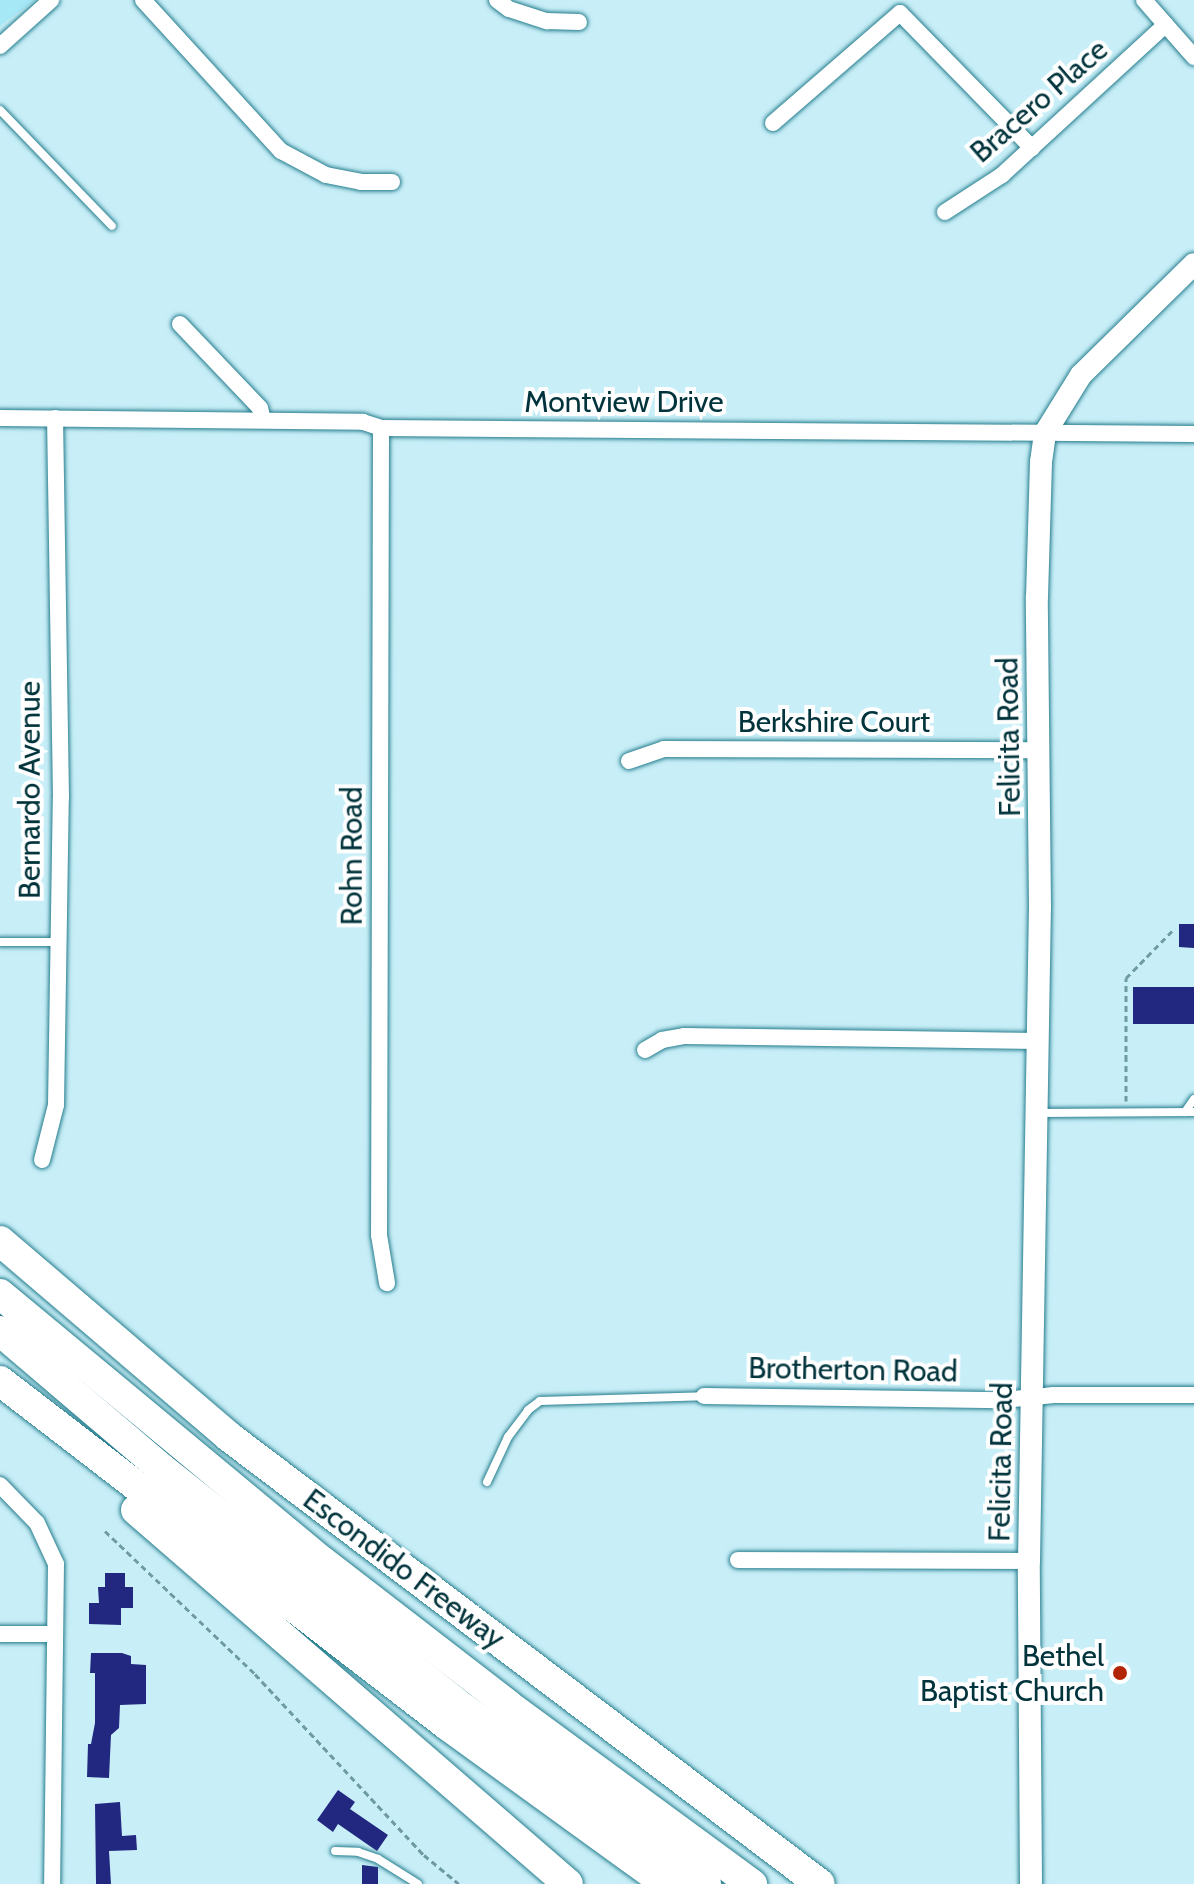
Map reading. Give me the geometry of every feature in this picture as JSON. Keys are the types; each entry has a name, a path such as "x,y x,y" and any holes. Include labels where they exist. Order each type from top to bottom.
{"highway":[{"name":"Escondido Freeway","path":"0,1241 228,1436 820,1884"},
{"path":"0,1294 322,1561 508,1705 752,1884"},
{"path":"0,1331 161,1468 463,1708 706,1884"},
{"path":"1,1381 79,1460 568,1884"},
{"path":"1,1381 447,1725 667,1884"}],"main road":[{"path":"1045,433 1081,375 1194,264"},
{"name":"Felicita Road","path":"1031,1884 1029,1561 1041,750 1037,556 1045,433"}],"street":[{"path":"0,46 51,0"},
{"path":"143,0 281,151 326,175 361,182 392,182"},
{"path":"497,0 509,9 547,21 579,22"},
{"path":"1144,0 1194,57"},
{"path":"773,123 900,13 1032,148"},
{"name":"Bracero Place","path":"945,212 1002,175 1165,25"},
{"path":"180,324 260,408 263,420"},
{"name":"Montview Drive","path":"0,418 363,422 381,428 1045,433 1073,430 1194,434"},
{"name":"Bernardo Avenue","path":"42,1160 56,1105 61,798 55,418"},
{"name":"Rohn Road","path":"381,428 379,1235 387,1283"},
{"name":"Berkshire Court","path":"629,761 664,749 1041,750"},
{"path":"645,1050 662,1040 684,1036 1037,1041"},
{"name":"Brotherton Road","path":"704,1396 1003,1400 1194,1395"},
{"path":"0,1485 37,1523 56,1564 52,1884"},
{"path":"738,1560 1029,1561"},
{"path":"0,1634 54,1634"}],"lane":[{"path":"0,110 112,226"},
{"path":"0,942 58,942"},
{"path":"1036,1113 1189,1112 1194,1099"},
{"path":"487,1482 508,1437 528,1410 540,1401 704,1396"},
{"path":"335,1851 358,1852 378,1859 418,1884"}],"path":[{"path":"1126,1112 1126,978 1175,928"},
{"path":"105,1531 255,1674 424,1855 459,1884"}],"shaded area":[{"path":"0,0 35,0 0,26"}],"building":[{"path":"1179,924 1194,924 1194,948 1179,947"},
{"path":"1133,987 1194,987 1194,1024 1133,1024"},
{"path":"105,1573 125,1573 125,1587 133,1587 133,1608 121,1608 121,1625 89,1624 89,1603 99,1603 98,1587 105,1587"},
{"path":"91,1653 122,1653 131,1656 131,1664 146,1665 146,1704 120,1705 119,1728 111,1735 109,1778 87,1777 88,1744 91,1744 95,1723 95,1673 90,1673"},
{"path":"338,1790 355,1802 350,1809 388,1835 377,1851 338,1824 333,1832 317,1820"},
{"path":"120,1802 122,1836 136,1835 137,1850 109,1851 111,1884 96,1884 95,1804"},
{"path":"362,1865 378,1867 378,1884 362,1884"}],"place":[{"name":"Bethel Baptist Church","path":"1120,1673"}]}
